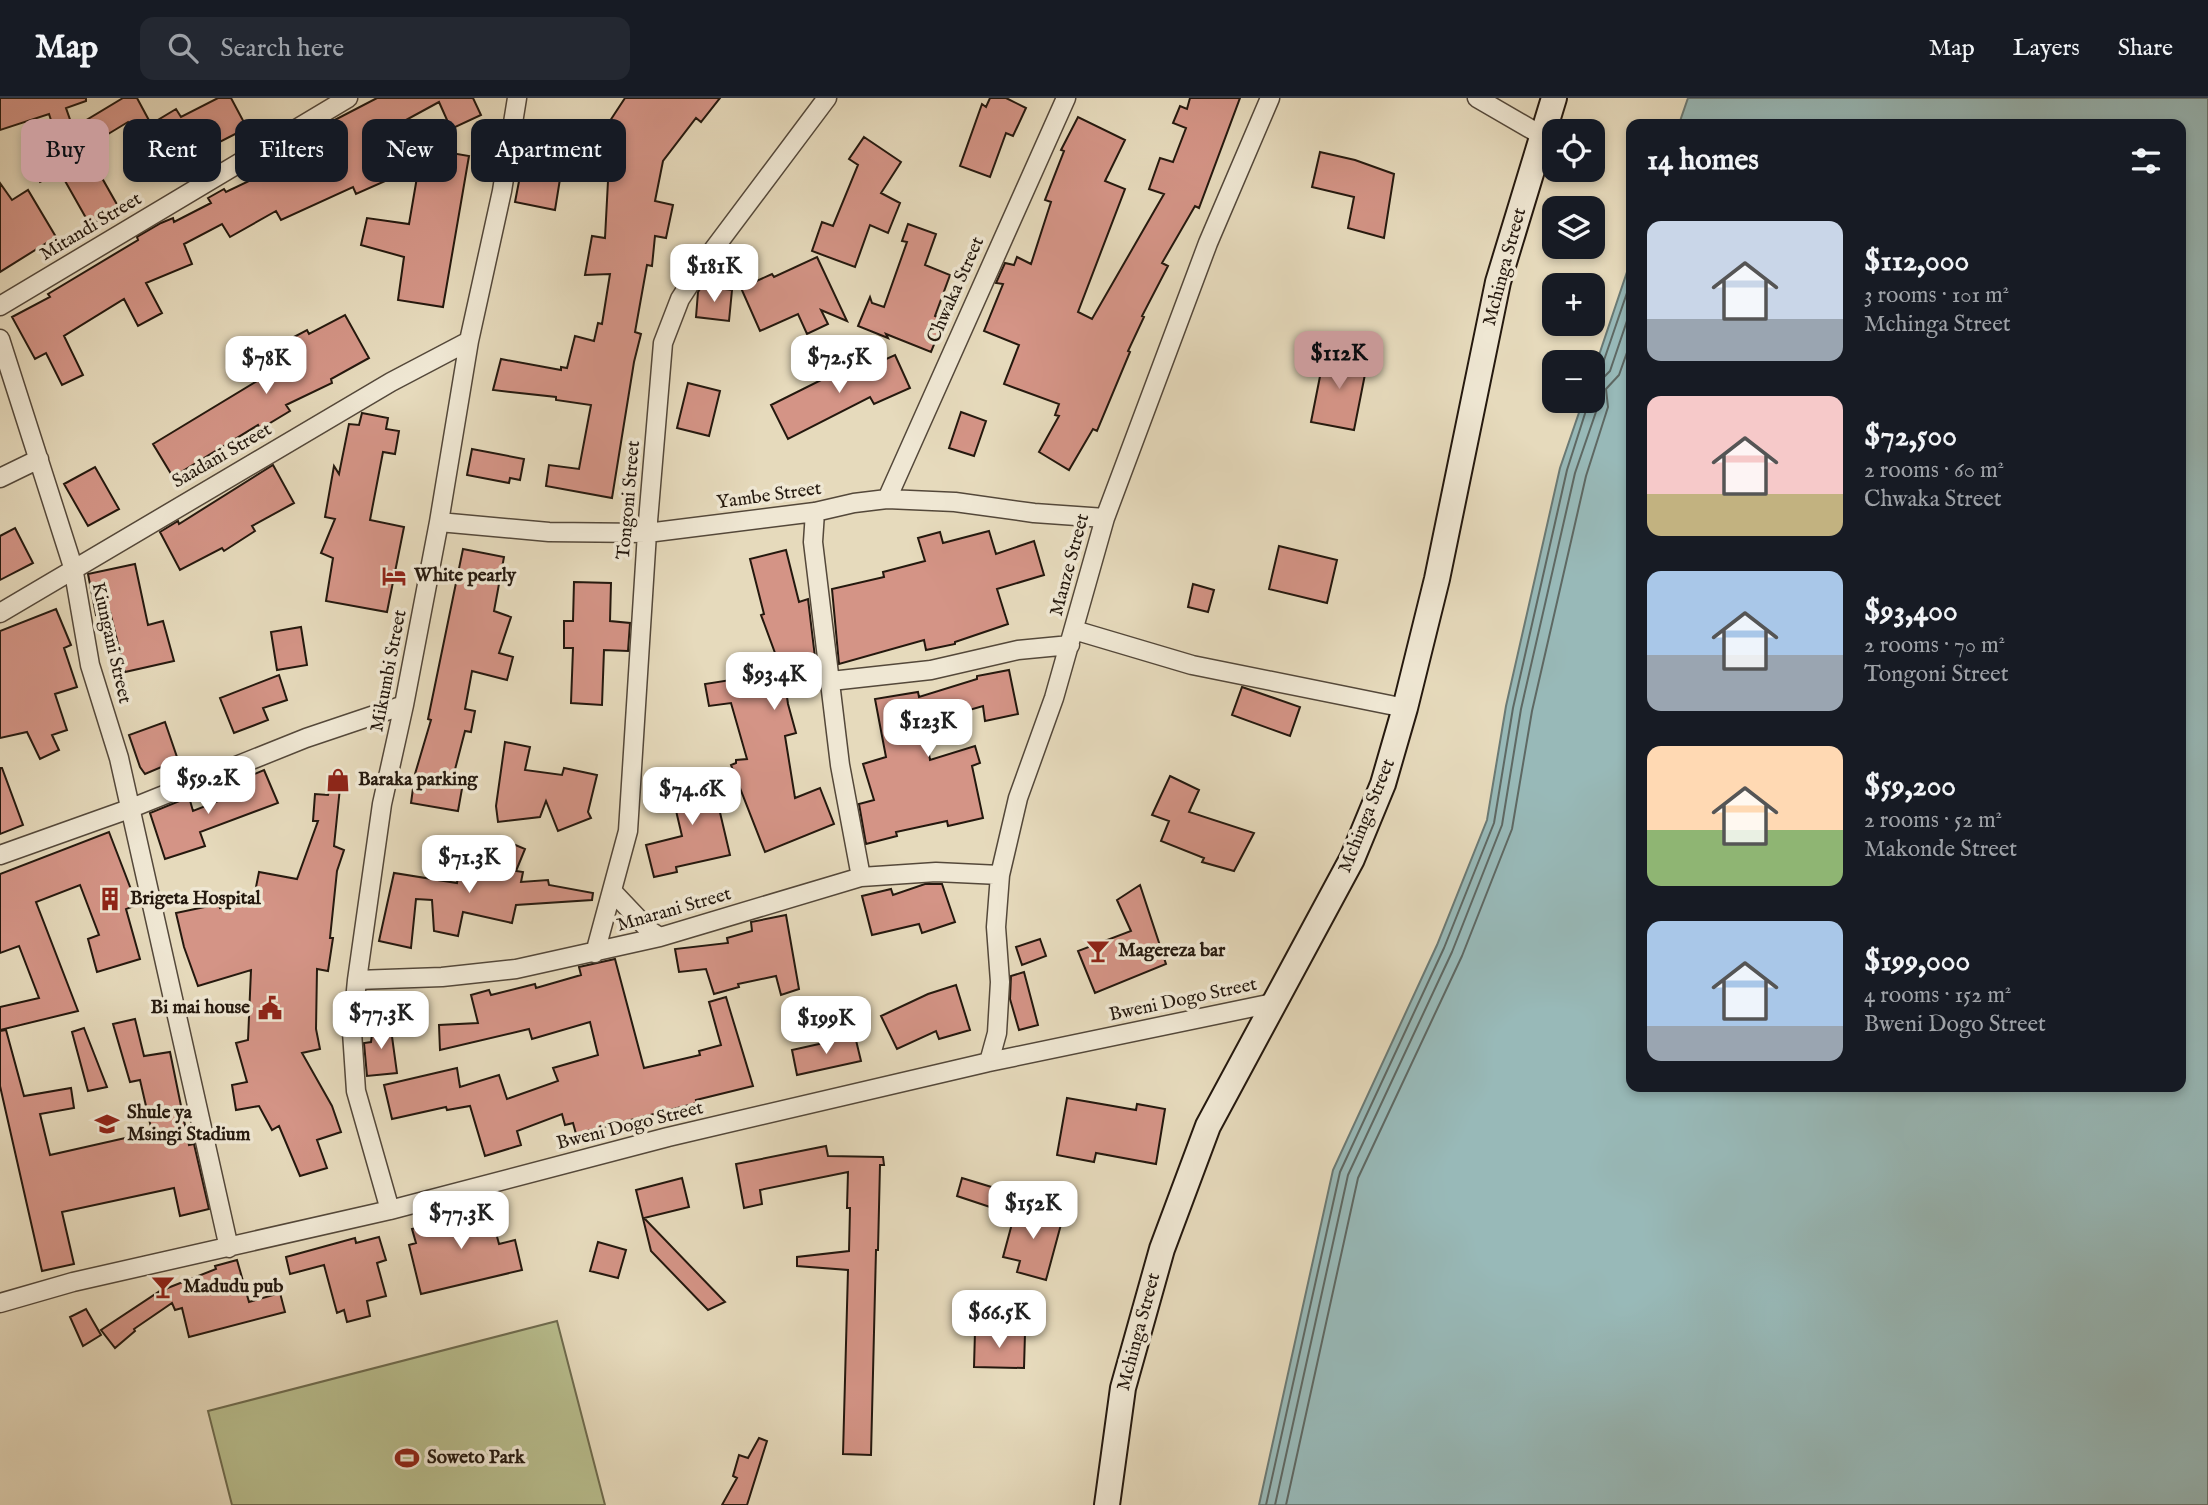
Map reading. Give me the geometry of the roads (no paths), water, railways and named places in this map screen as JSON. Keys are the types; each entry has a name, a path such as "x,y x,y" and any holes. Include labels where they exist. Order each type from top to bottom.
{"main road":[{"name":"Mchinga Street","path":"1107,1505 1123,1388 1162,1249 1208,1126 1352,859 1383,784 1437,579 1498,282 1553,98"}],"street":[{"name":"Mitandi Street","path":"0,306 348,98"},
{"name":"Mikumbi Street","path":"390,1210 356,1091 352,1032 357,980 382,804 439,522 470,341 502,191 517,98"},
{"name":"Tongoni Street","path":"595,953 628,831 647,533 663,343 680,299 827,98"},
{"name":"Chwaka Street","path":"887,499 1066,98"},
{"name":"Manze Street","path":"989,1062 997,1033 1000,982 996,926 1000,875 1018,798 1042,736 1105,518 1208,243 1270,98"},
{"path":"1477,98 1541,135"},
{"name":"Kiungani Street","path":"0,339 73,568 90,665 119,758 229,1248"},
{"name":"Saadani Street","path":"0,613 391,382 470,341"},
{"path":"0,478 39,459"},
{"name":"Yambe Street","path":"439,522 549,531 647,533 815,512 887,499 955,502 1034,513 1105,518"},
{"path":"815,512 813,542 840,765 861,877"},
{"path":"831,681 931,670 1072,637 1192,665 1405,708"},
{"path":"0,855 129,809 306,738 404,705"},
{"name":"Mnarani Street","path":"357,980 442,977 516,969 595,953 660,937 861,877 936,872 1000,875"},
{"path":"612,891 649,930 660,937"},
{"name":"Bweni Dogo Street","path":"0,1303 73,1282 390,1210 668,1137 989,1062 1273,1003"}],"water":[{"path":"1688,98 2208,98 2208,1505 1259,1505 1333,1170 1437,945 1487,820 1506,706 1560,468 1579,413 1605,413 1605,350 1601,350 1626,275 1626,1092 2186,1092 2186,119 1681,119"}],"place":[{"name":"White pearly","path":"394,576"},
{"name":"Baraka parking","path":"338,780"},
{"name":"Brigeta Hospital","path":"110,899"},
{"name":"Magereza bar","path":"1098,951"},
{"name":"Bi mai house","path":"270,1008"},
{"name":"Shule ya Msingi Stadium","path":"107,1124"},
{"name":"Madudu pub","path":"163,1287"},
{"name":"Soweto Park","path":"407,1458"}]}
